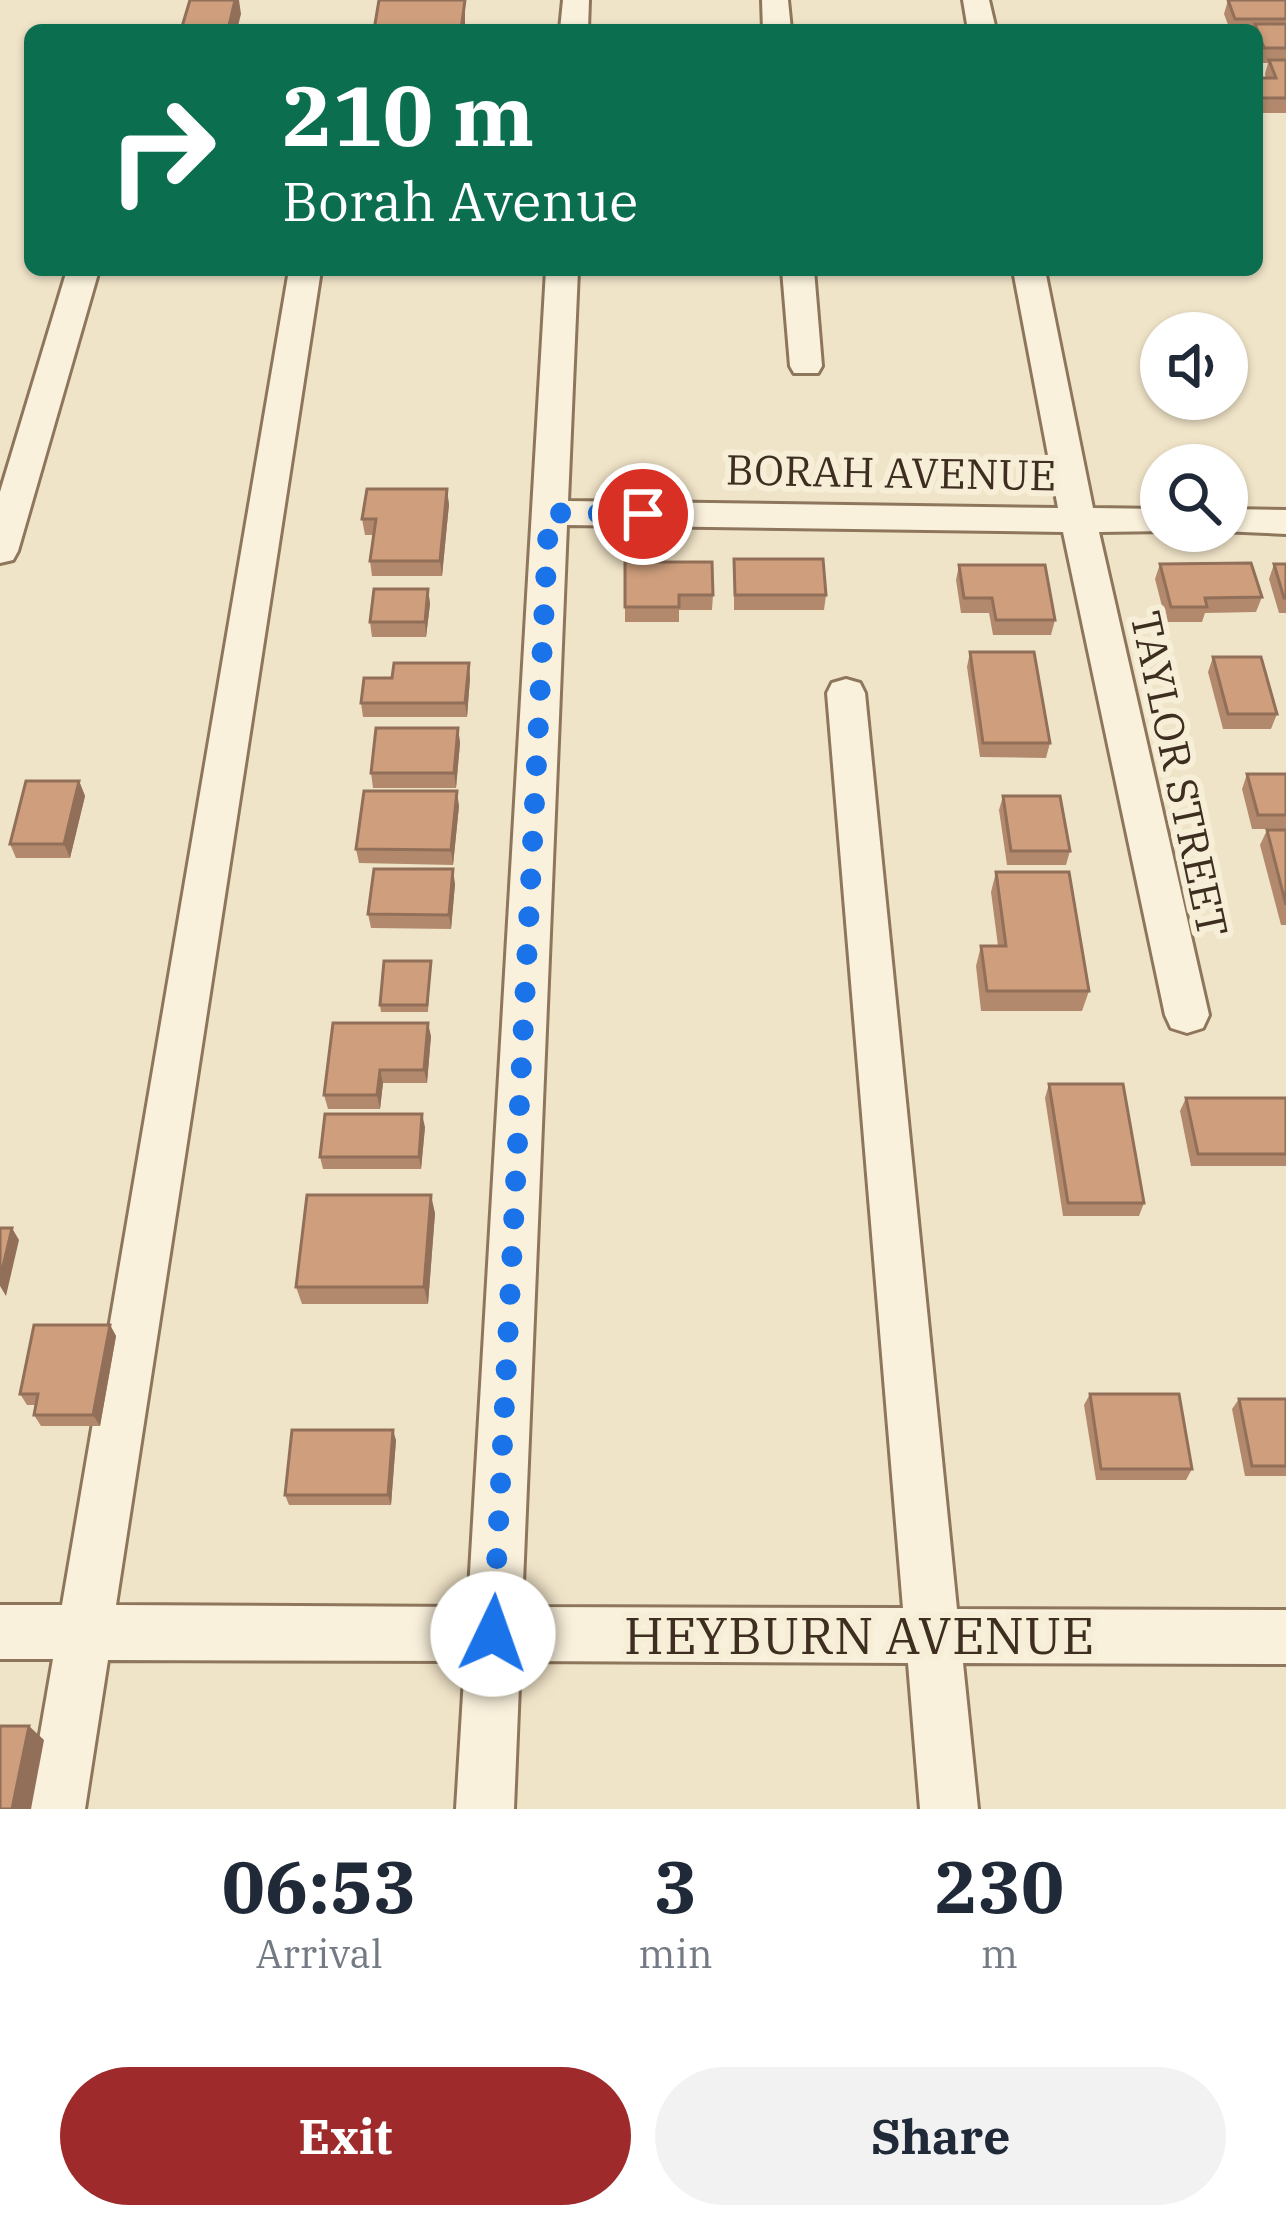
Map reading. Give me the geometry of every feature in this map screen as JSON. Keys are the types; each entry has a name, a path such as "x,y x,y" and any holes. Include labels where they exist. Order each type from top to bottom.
{"street":[{"path":"0,551 81,276"},
{"path":"56,1809 304,276"},
{"path":"485,1809 562,276"},
{"path":"798,276 806,366"},
{"name":"TAYLOR STREET","path":"1030,276 1078,519 1187,1015"},
{"name":"BORAH AVENUE","path":"549,513 1140,520"},
{"path":"1248,521 1286,522"},
{"path":"845,693 949,1809"},
{"name":"HEYBURN AVENUE","path":"0,1632 1286,1637"}],"building":[{"path":"190,0 235,0 229,24 183,24"},
{"path":"379,0 465,0 462,24 375,24"},
{"path":"1228,0 1286,0 1286,19 1235,19"},
{"path":"1263,24 1286,24 1286,48 1264,48"},
{"path":"1269,60 1286,60 1286,98 1263,98 1263,78 1276,78"},
{"path":"367,489 447,489 440,561 370,561 376,519 362,519"},
{"path":"734,559 823,559 826,595 735,595"},
{"path":"625,562 712,562 713,595 679,595 679,607 625,607"},
{"path":"1251,563 1262,597 1205,598 1207,607 1171,607 1160,564"},
{"path":"1274,564 1286,564 1286,598 1284,598"},
{"path":"959,565 1045,565 1055,620 996,620 992,598 964,598"},
{"path":"374,589 428,589 425,622 370,622"},
{"path":"970,652 1034,652 1050,743 983,743"},
{"path":"1213,657 1261,657 1277,714 1228,714"},
{"path":"394,663 469,663 465,703 361,703 364,678 392,678"},
{"path":"376,728 458,728 454,773 371,773"},
{"path":"1247,774 1286,774 1286,815 1258,815"},
{"path":"26,781 79,781 64,844 10,844"},
{"path":"364,791 457,791 451,850 356,849"},
{"path":"1003,796 1060,796 1070,851 1011,851"},
{"path":"1267,830 1286,830 1286,905"},
{"path":"374,869 453,869 449,915 368,914"},
{"path":"996,872 1069,872 1089,991 987,991 981,946 1006,946"},
{"path":"384,961 431,961 427,1005 380,1005"},
{"path":"333,1023 428,1023 424,1070 380,1070 377,1095 324,1095"},
{"path":"1049,1084 1123,1084 1144,1203 1068,1203"},
{"path":"1186,1098 1286,1098 1286,1154 1198,1154"},
{"path":"325,1114 422,1114 419,1157 320,1157"},
{"path":"307,1195 431,1195 424,1287 296,1287"},
{"path":"0,1228 12,1228 0,1279"},
{"path":"34,1325 110,1325 93,1415 34,1415 38,1394 20,1394"},
{"path":"1090,1394 1179,1394 1192,1469 1101,1469"},
{"path":"1239,1399 1286,1399 1286,1466 1252,1466"},
{"path":"292,1430 393,1430 388,1495 285,1495"},
{"path":"0,1726 29,1726 12,1809 0,1809"}],"route":[{"path":"493,1634 549,513 643,514"}]}
